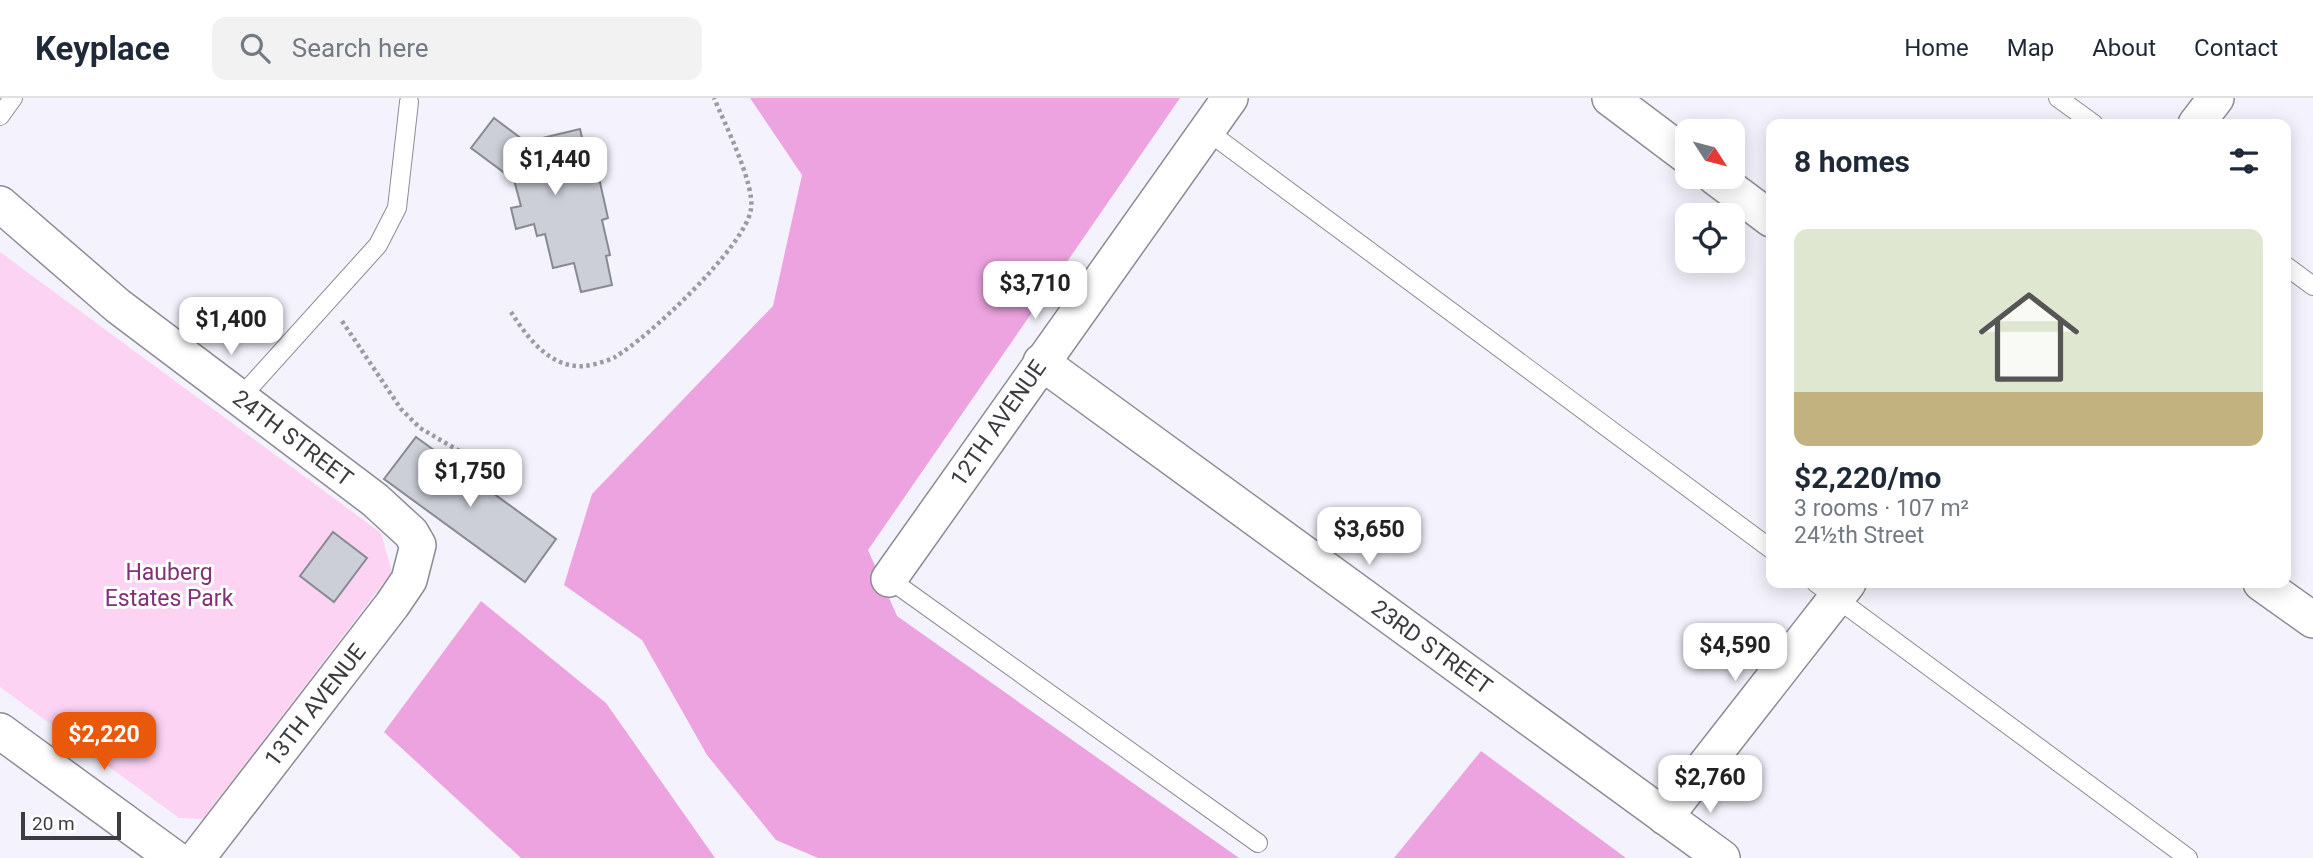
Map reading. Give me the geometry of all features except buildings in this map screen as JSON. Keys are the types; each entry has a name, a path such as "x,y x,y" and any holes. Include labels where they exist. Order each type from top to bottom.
{"street":[{"name":"12TH AVENUE","path":"889,579 1230,98"},
{"path":"1610,98 1675,147"},
{"path":"2200,119 2216,98"},
{"path":"1731,189 1766,215"},
{"name":"24TH STREET","path":"0,204 118,306 392,514 411,533 418,545"},
{"name":"23RD STREET","path":"1041,362 1722,858"},
{"name":"13TH AVENUE","path":"197,858 392,605 409,580 418,545"},
{"path":"1665,817 1834,588"},
{"path":"2268,588 2313,620"},
{"path":"0,731 174,858"}],"lane":[{"path":"0,116 13,98"},
{"path":"2058,98 2087,119"},
{"path":"240,398 378,245 397,208 409,102"},
{"path":"1206,130 1766,545"},
{"path":"2291,270 2313,286"},
{"path":"889,579 1258,843"},
{"path":"1834,588 2188,858"}],"path":[{"path":"511,312 529,341 550,357 583,366 614,358 656,328 729,252 751,209 742,162 714,98"},
{"path":"330,299 350,336 387,388 421,428 521,487"}],"green space":[{"name":"Hauberg Estates Park","path":"0,252 381,533 392,572 203,819 179,818 0,687"}],"shaded area":[{"path":"750,98 1180,98 868,550 897,616 1239,858 818,858 776,840 707,755 642,640 564,585 592,494 773,306 802,175"},
{"path":"481,601 606,703 715,858 521,858 384,732"},
{"path":"1481,751 1626,858 1394,858"}]}
